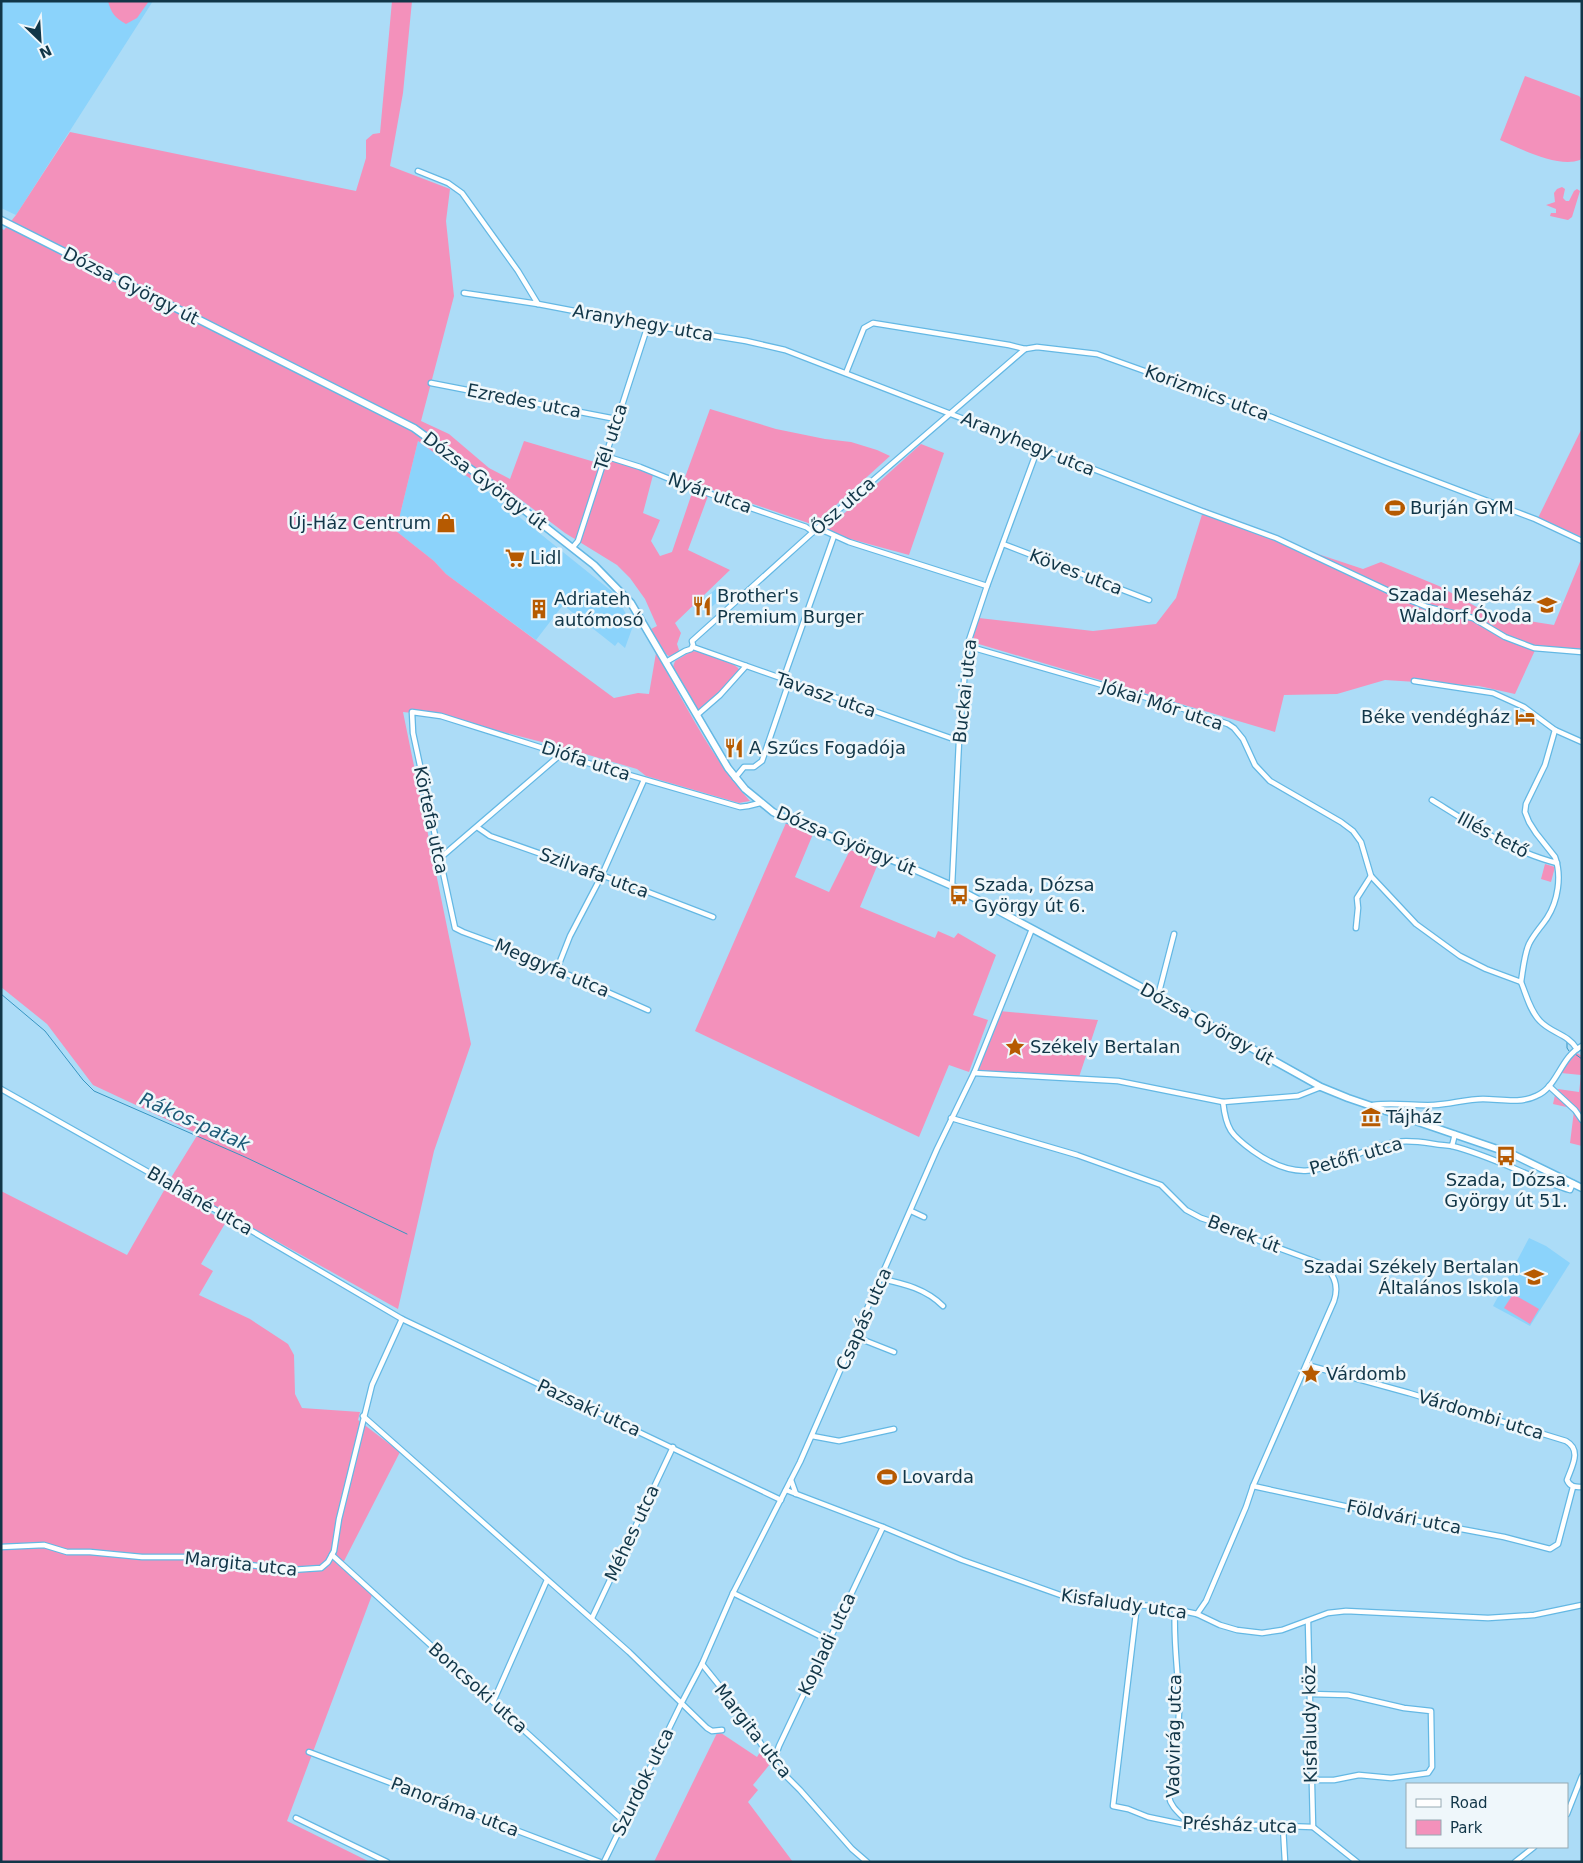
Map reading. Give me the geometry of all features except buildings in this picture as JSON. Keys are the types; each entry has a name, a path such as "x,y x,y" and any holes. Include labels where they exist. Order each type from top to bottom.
{"main road":[{"name":"Dózsa György út","path":"1,220 414,428 491,484 573,547 609,578 631,603 735,778 760,803 773,812 952,886 1158,996 1321,1087 1512,1154 1582,1188"}],"street":[{"path":"418,172 448,183 462,193 518,271 538,304"},
{"name":"Aranyhegy utca","path":"464,293 538,304 785,350 1276,538 1393,593 1427,607 1472,618 1505,637 1526,645 1534,648 1582,652"},
{"name":"Korizmics utca","path":"846,373 864,328 873,323 1026,349 1037,347 1097,354 1251,409 1536,519 1582,541"},
{"name":"Tél utca","path":"573,547 578,541 648,325"},
{"name":"Ősz utca","path":"666,662 691,649 693,647 692,641 813,532 1026,349"},
{"name":"Ezredes utca","path":"431,383 616,419"},
{"name":"Buckai utca","path":"952,886 959,741 967,646 986,586 1038,448"},
{"name":"Nyár utca","path":"605,456 806,527 813,532"},
{"path":"818,528 834,536 986,586"},
{"path":"783,680 834,536"},
{"name":"Köves utca","path":"1003,544 1150,600"},
{"name":"Jókai Mór utca","path":"967,646 1172,705 1228,724 1244,739 1255,765 1270,781 1342,822 1353,831 1361,842 1371,876 1416,924 1460,956 1506,978 1520,982"},
{"name":"Tavasz utca","path":"693,647 959,741"},
{"path":"697,716 720,695 746,666"},
{"path":"1414,681 1493,693 1524,707 1555,730 1582,742"},
{"path":"735,778 744,767 754,767 762,761 789,682"},
{"name":"Diófa utca","path":"412,712 441,716 560,755 740,807 760,803"},
{"name":"Körtefa utca","path":"412,712 413,734 455,928"},
{"path":"1372,1106 1388,1103 1434,1105 1480,1099 1519,1100 1538,1096 1549,1086 1565,1061 1580,1048 1567,1037 1550,1029 1540,1021 1534,1013 1520,982 1528,946 1535,933 1547,918 1556,896 1557,864 1555,857 1529,822 1525,812 1533,786 1545,765 1555,730"},
{"path":"439,859 560,755"},
{"path":"557,969 570,936 602,875 644,780"},
{"name":"Illés tető","path":"1432,800 1489,835 1540,859 1557,864"},
{"name":"Szilvafa utca","path":"477,827 490,836 713,916"},
{"path":"1356,928 1357,898 1371,876"},
{"name":"Meggyfa utca","path":"455,928 517,952 648,1010"},
{"name":"Csapás utca","path":"682,1702 702,1664 733,1593 812,1436 951,1118 974,1073 1032,929"},
{"path":"1158,996 1174,934"},
{"path":"974,1073 1118,1081 1223,1102 1298,1096 1321,1087"},
{"path":"1549,1086 1575,1110 1582,1120"},
{"name":"Blaháné utca","path":"1,1089 221,1213 397,1316"},
{"name":"Petőfi utca","path":"1223,1102 1225,1120 1231,1132 1262,1157 1292,1171 1309,1172 1321,1169 1363,1152 1395,1142 1416,1140 1452,1146"},
{"name":"Berek út","path":"951,1118 1077,1155 1161,1185 1186,1210 1201,1218 1247,1233 1257,1240 1322,1264 1334,1278 1337,1293 1253,1486 1246,1507 1206,1600 1197,1614"},
{"path":"1455,1134 1452,1146 1486,1156 1510,1168 1563,1188 1570,1190 1573,1183"},
{"path":"911,1211 924,1217"},
{"path":"882,1279 918,1288 943,1306"},
{"name":"Pazsaki utca","path":"397,1316 781,1500"},
{"path":"332,1555 363,1416 372,1385 402,1319"},
{"path":"856,1336 894,1352"},
{"name":"Várdombi utca","path":"1307,1365 1410,1393 1566,1441 1573,1446 1575,1451 1567,1480 1573,1487"},
{"path":"363,1416 592,1618 682,1702 707,1728 712,1731 722,1730"},
{"path":"812,1436 839,1441 894,1429"},
{"name":"Méhes utca","path":"592,1618 673,1447"},
{"path":"791,1480 796,1494"},
{"name":"Földvári utca","path":"1253,1486 1550,1548 1558,1544 1573,1487"},
{"path":"1573,1487 1582,1487"},
{"name":"Kisfaludy utca","path":"786,1490 962,1560 1066,1598 1137,1606 1160,1606 1197,1614 1220,1625 1237,1630 1262,1633 1282,1630 1328,1613 1346,1610 1488,1618 1534,1615 1582,1605"},
{"name":"Kopladi utca","path":"773,1763 828,1640 883,1527"},
{"name":"Margita utca","path":"1,1548 44,1545 67,1552 97,1552 138,1557 185,1557 297,1570 321,1568 332,1555"},
{"name":"Boncsoki utca","path":"332,1555 619,1817 625,1820"},
{"path":"493,1702 547,1580"},
{"path":"733,1593 828,1640"},
{"name":"Présház utca","path":"1137,1606 1113,1806 1128,1809 1148,1817 1191,1826 1214,1828 1256,1825 1313,1827 1358,1862"},
{"name":"Vadvirág utca","path":"1175,1609 1174,1651 1178,1679 1179,1711 1169,1797 1172,1806 1191,1826"},
{"name":"Kisfaludy köz","path":"1308,1621 1313,1827"},
{"name":"Margita utca","path":"702,1664 743,1715 773,1763 866,1862"},
{"path":"1310,1694 1348,1695 1404,1708 1431,1711 1432,1767 1428,1773 1391,1778 1359,1775 1334,1780 1312,1780"},
{"name":"Szurdok utca","path":"602,1862 625,1820 682,1702"},
{"name":"Panoráma utca","path":"309,1752 602,1862"},
{"path":"1568,1811 1582,1776"},
{"path":"296,1818 387,1862"},
{"path":"1283,1827 1285,1862"},
{"path":"1515,1862 1533,1848"}],"shaded area":[{"path":"1,1 153,1 16,215 1,208"},
{"path":"418,441 482,487 614,593 633,626 625,648 618,642 615,646 563,605 536,640 446,574 434,561 396,531"},
{"path":"720,585 727,594 709,609 702,601"},
{"name":"Szadai Székely Bertalan Általános Iskola","path":"1529,1238 1546,1246 1570,1263 1530,1326 1493,1306"}],"green space":[{"path":"108,1 149,1 137,18 126,24 114,15"},
{"path":"392,1 412,1 403,93 390,166 450,189 446,221 454,296 421,421 449,434 489,468 510,479 524,441 598,463 611,459 653,475 643,513 660,520 651,541 660,556 672,552 693,490 708,496 688,550 730,570 675,623 681,633 677,644 679,650 676,655 670,657 666,654 651,629 657,626 645,599 630,578 617,565 565,533 508,490 488,479 482,487 418,441 396,531 434,561 446,574 614,698 638,693 649,694 656,653 723,767 750,801 739,803 646,776 637,769 441,716 403,712 471,1044 434,1151 398,1309 169,1181 198,1134 93,1085 47,1024 1,987 1,228 4,230 16,215 70,132 356,191 366,158 366,140 373,134 380,133"},
{"path":"1525,76 1579,96 1582,99 1582,156 1580,160 1561,162 1551,160 1500,140"},
{"path":"1562,187 1565,189 1563,198 1566,201 1569,201 1574,191 1577,189 1580,191 1572,217 1568,220 1550,216 1551,213 1556,213 1556,209 1546,205 1555,202 1554,193"},
{"path":"710,409 776,429 851,442 890,456 814,525 684,480"},
{"path":"1582,428 1582,537 1538,518"},
{"path":"921,444 944,453 909,555 843,537 827,529"},
{"path":"1204,508 1279,541 1363,569 1381,562 1439,586 1491,615 1554,625 1582,557 1582,649 1537,646 1515,694 1479,686 1385,680 1337,694 1284,695 1275,732 972,642 979,618 1093,631 1156,624 1176,598"},
{"path":"692,651 711,655 726,661 733,664 740,671 707,706 699,711 673,667 675,661"},
{"path":"786,823 813,834 795,877 829,892 850,850 880,859 860,907 935,938 938,931 954,938 958,933 996,955 973,1015 988,1020 969,1072 949,1065 919,1137 695,1031"},
{"path":"1545,864 1555,867 1551,882 1541,879"},
{"path":"999,1011 1098,1020 1079,1077 977,1072"},
{"path":"1577,1053 1582,1056 1582,1146 1570,1143 1574,1111 1571,1108 1553,1104 1558,1089 1579,1092 1581,1075 1561,1073"},
{"path":"166,1187 226,1222 201,1264 213,1271 199,1295 250,1319 288,1344 294,1355 295,1394 302,1408 360,1412 358,1420 400,1452 342,1565 372,1595 287,1821 370,1862 1,1862 1,1191 127,1255"},
{"path":"1513,1294 1539,1309 1530,1324 1504,1308"},
{"path":"718,1731 757,1757 762,1749 770,1764 753,1785 758,1790 748,1802 793,1862 654,1862"}],"waterway":[{"name":"Rákos-patak","path":"1,994 45,1031 83,1080 94,1091 245,1157 407,1234"},
{"path":"1567,1042 1569,1051"},
{"path":"1575,1054 1582,1059"}],"place":[{"name":"Burján GYM","path":"1395,508"},
{"name":"Új-Ház Centrum","path":"446,523"},
{"name":"Lidl","path":"515,558"},
{"name":"Szadai Meseház Waldorf Óvoda","path":"1547,605"},
{"name":"Brother's Premium Burger","path":"702,606"},
{"name":"Adriateh autómosó","path":"539,609"},
{"name":"Béke vendégház","path":"1525,717"},
{"name":"A Szűcs Fogadója","path":"734,748"},
{"name":"Szada, Dózsa György út 6.","path":"959,895"},
{"name":"Székely Bertalan","path":"1015,1047"},
{"name":"Tájház","path":"1371,1117"},
{"name":"Szada, Dózsa György út 51.","path":"1506,1156"},
{"name":"Szadai Székely Bertalan Általános Iskola","path":"1534,1277"},
{"name":"Várdomb","path":"1311,1374"},
{"name":"Lovarda","path":"887,1477"}]}
